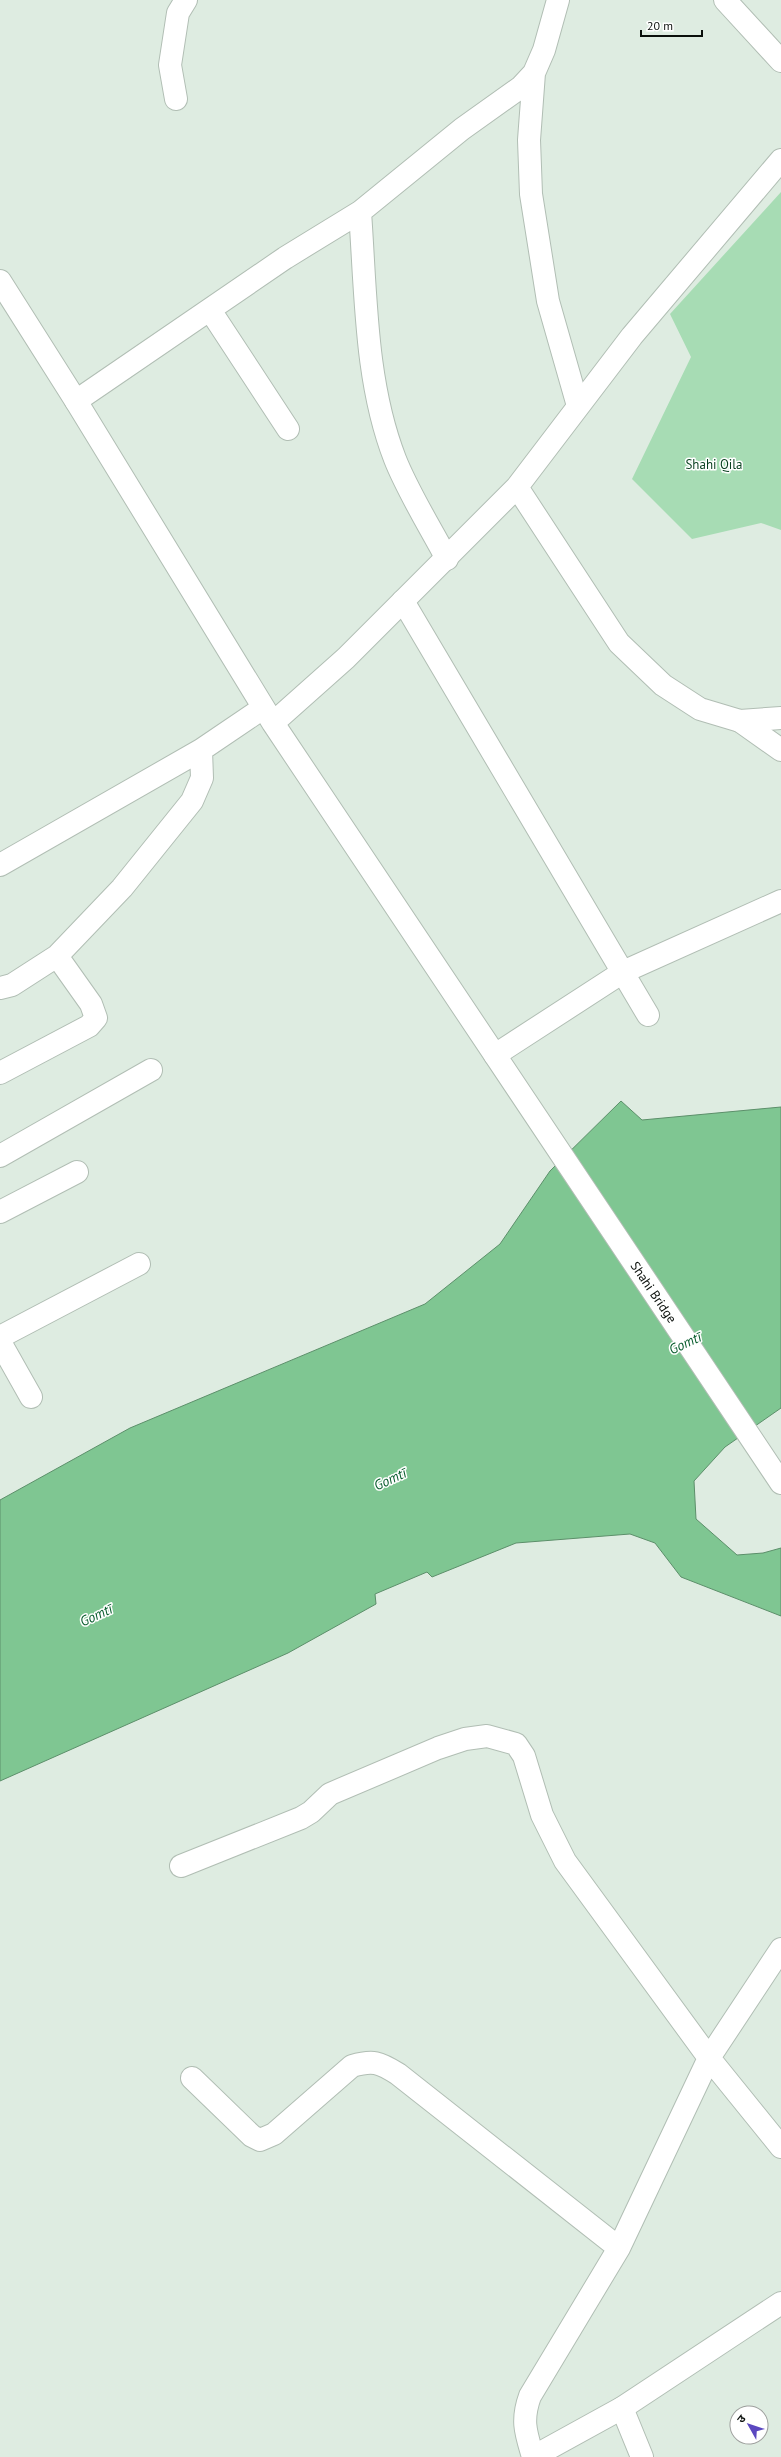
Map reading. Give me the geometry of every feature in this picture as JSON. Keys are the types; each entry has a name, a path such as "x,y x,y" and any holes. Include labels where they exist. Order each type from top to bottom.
{"street":[{"path":"176,99 170,65 178,13 186,0"},
{"path":"558,0 544,50 534,73 529,140 531,194 548,301 578,406"},
{"path":"725,0 781,60"},
{"path":"76,401 285,258 360,212 462,129 521,87 534,73"},
{"path":"0,865 201,750 268,715 346,658 447,559 517,487 632,336 781,160"},
{"path":"360,212 369,328 379,406 395,460 447,559"},
{"name":"Shahi Bridge","path":"0,281 76,401 268,715 757,1444 781,1483"},
{"path":"210,310 288,429"},
{"path":"517,487 619,643 663,685 700,709 740,721 781,750"},
{"path":"403,601 648,1014"},
{"path":"740,721 781,718"},
{"path":"0,988 12,985 56,956 122,888 192,801 202,778 201,750"},
{"path":"495,1055 623,972 781,901"},
{"path":"0,1073 89,1026 96,1018 91,1004 56,956"},
{"path":"0,1156 151,1070"},
{"path":"0,1212 77,1172"},
{"path":"0,1337 139,1264"},
{"path":"0,1342 31,1397"},
{"path":"180,1866 301,1818 311,1812 330,1794 438,1748 465,1739 487,1736 503,1739 516,1744 524,1756 542,1815 565,1861 709,2058 781,2147"},
{"path":"781,1949 709,2058 619,2248 530,2396 525,2411 524,2423 533,2457 622,2408 781,2303"},
{"path":"192,2078 252,2136 260,2140 274,2134 352,2066 367,2062 381,2063 404,2079 619,2248"},
{"path":"622,2408 642,2457"}],"green space":[{"name":"Shahi Qila","path":"781,192 781,530 761,523 692,539 632,479 691,357 670,314"}],"water":[{"name":"Gomtī","path":"621,1101 642,1120 781,1107 781,1408 725,1447 694,1481 696,1519 737,1555 763,1553 781,1548 781,1616 681,1577 655,1543 630,1534 516,1543 432,1577 427,1572 375,1594 376,1604 288,1653 0,1781 0,1500 130,1428 425,1304 500,1244 550,1171"}]}
